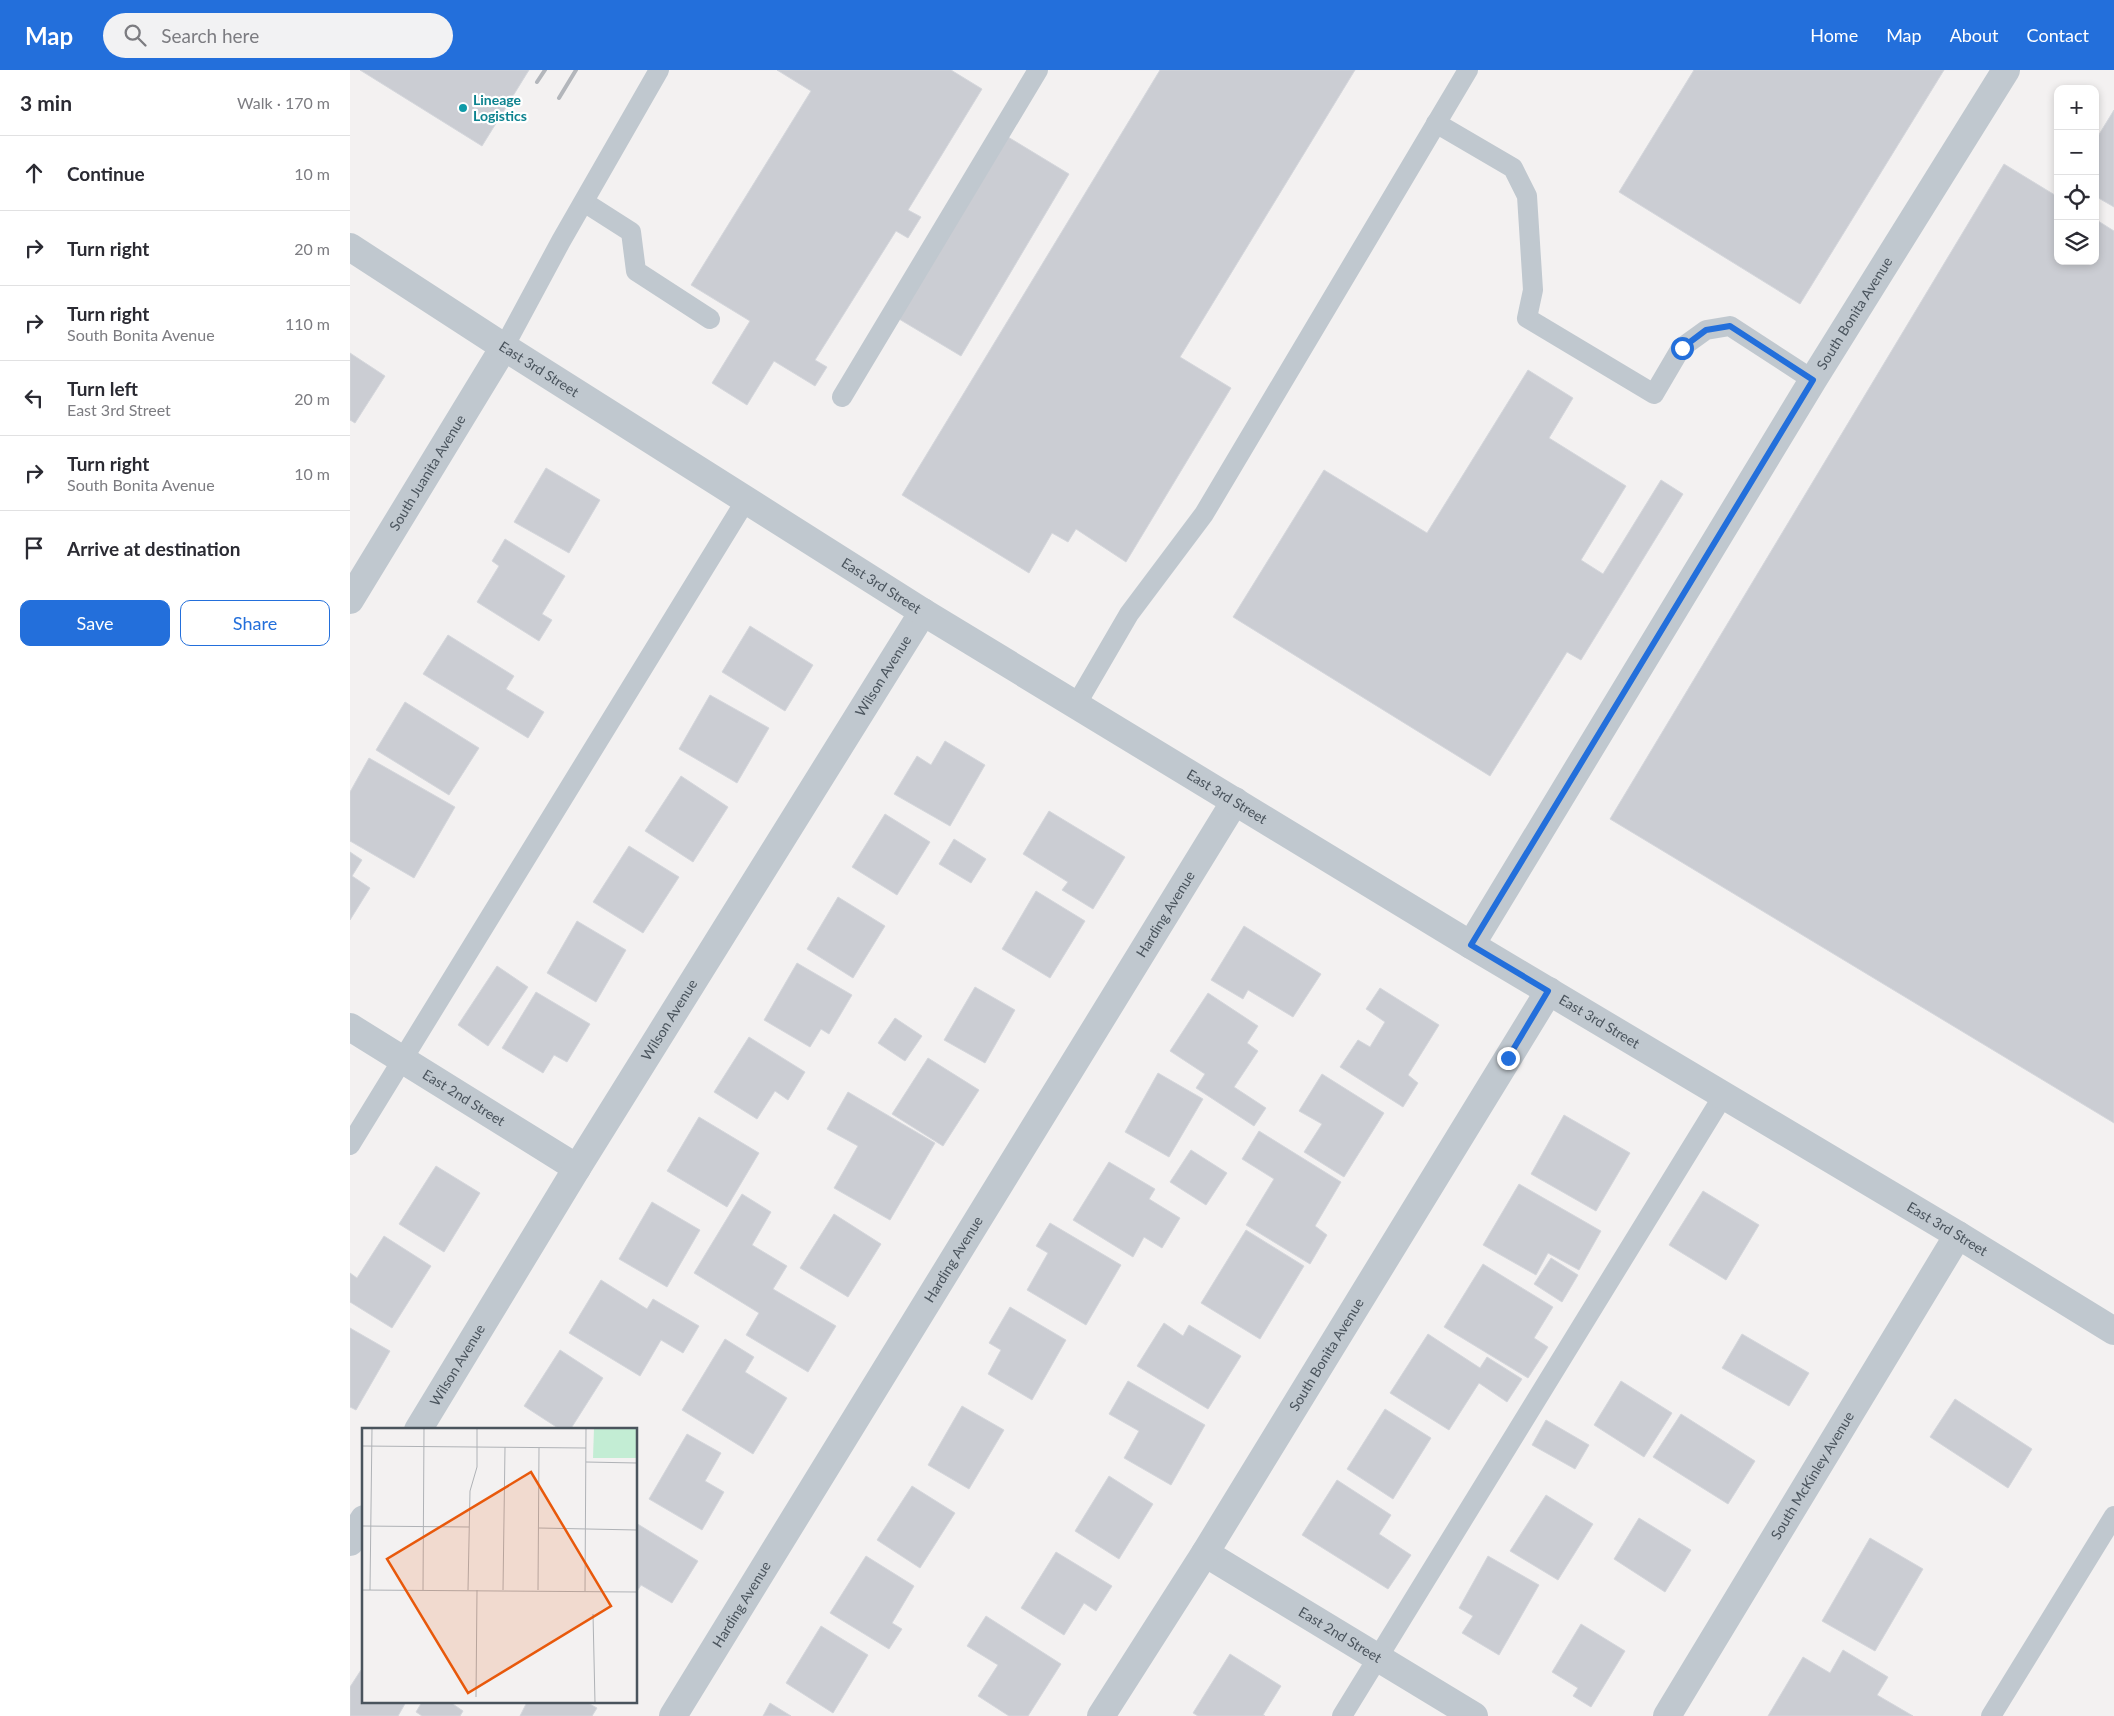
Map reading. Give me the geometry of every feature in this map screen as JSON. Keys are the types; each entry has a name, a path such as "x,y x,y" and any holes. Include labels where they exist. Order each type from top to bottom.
{"street":[{"name":"South Bonita Avenue","path":"1471,945 1813,380 2006,70"},
{"name":"East 3rd Street","path":"350,247 504,347 923,612 1471,945 1958,1234 2114,1332"},
{"name":"South Juanita Avenue","path":"350,600 504,347"},
{"name":"Wilson Avenue","path":"419,1428 577,1168 923,612"},
{"name":"Harding Avenue","path":"673,1716 1235,801"},
{"name":"South Bonita Avenue","path":"1101,1716 1205,1553 1548,991"},
{"name":"East 2nd Street","path":"350,1027 577,1168"},
{"name":"South McKinley Avenue","path":"1667,1716 1958,1234"},
{"path":"350,1542 362,1522"},
{"name":"East 2nd Street","path":"1205,1553 1474,1716"}],"lane":[{"path":"504,347 659,70"},
{"path":"842,397 1038,70"},
{"path":"1076,705 1129,614 1204,514 1468,70"},
{"path":"1436,123 1513,168 1527,196 1533,290 1527,318 1654,394 1682,348 1706,330 1730,326 1813,380"},
{"path":"584,202 631,232 636,271 710,319"},
{"path":"350,1145 746,500"},
{"path":"1342,1716 1723,1096"},
{"path":"1991,1716 2114,1516"}],"building":[{"name":"Lineage Logistics","path":"360,70 529,70 482,146"},
{"path":"777,70 951,70 982,89 908,210 921,217 908,238 896,231 815,360 827,367 815,386 774,361 747,405 712,383 750,321 691,285 811,91"},
{"path":"1160,70 1355,70 1180,357 1231,388 1126,562 1076,529 1068,542 1052,533 1029,573 902,495"},
{"path":"1694,70 1944,70 1800,304 1619,192"},
{"path":"2114,110 2114,207 2099,198 2099,134"},
{"path":"1008,137 1069,174 961,356 899,319"},
{"path":"2004,164 2054,195 2054,265 2099,265 2099,222 2114,231 2114,1123 1610,819"},
{"path":"350,353 385,376 355,423 350,420"},
{"path":"1528,370 1573,398 1549,438 1626,486 1581,560 1603,574 1661,480 1683,494 1581,660 1567,652 1490,776 1233,617 1324,470 1427,533"},
{"path":"546,468 600,500 569,553 514,522"},
{"path":"505,539 565,576 542,614 552,620 539,641 477,602 499,566 492,561"},
{"path":"750,626 813,665 785,711 722,672"},
{"path":"448,635 514,676 506,689 544,712 528,738 423,674"},
{"path":"710,695 769,728 737,783 679,749"},
{"path":"405,702 479,748 449,795 376,750"},
{"path":"945,741 985,765 950,826 894,794 917,756 931,765"},
{"path":"369,758 455,807 414,878 350,841 350,792"},
{"path":"681,776 728,807 693,862 645,831"},
{"path":"1049,811 1125,857 1093,909 1062,890 1068,882 1023,854"},
{"path":"885,814 930,842 897,895 852,867"},
{"path":"954,839 986,859 971,883 939,864"},
{"path":"629,846 679,877 643,933 593,902"},
{"path":"350,852 362,860 352,876 370,888 350,920"},
{"path":"1036,891 1085,921 1050,978 1002,949"},
{"path":"838,897 885,926 853,978 807,949"},
{"path":"577,921 626,950 596,1002 547,973"},
{"path":"1244,926 1321,974 1293,1017 1248,990 1243,999 1211,980"},
{"path":"797,963 852,995 829,1034 821,1029 810,1047 764,1020"},
{"path":"497,966 528,987 488,1046 458,1025"},
{"path":"975,987 1015,1010 985,1063 944,1040"},
{"path":"1380,988 1439,1025 1408,1075 1418,1083 1403,1107 1340,1067 1358,1040 1370,1047 1385,1022 1366,1009"},
{"path":"536,992 590,1024 567,1062 554,1055 543,1073 502,1048"},
{"path":"1208,993 1258,1026 1247,1043 1258,1051 1234,1087 1266,1108 1254,1126 1196,1088 1205,1074 1170,1051"},
{"path":"895,1018 922,1036 905,1061 878,1043"},
{"path":"749,1037 805,1072 788,1100 775,1091 757,1119 714,1092"},
{"path":"928,1058 979,1090 943,1146 892,1114"},
{"path":"1158,1073 1203,1099 1169,1157 1125,1132"},
{"path":"1322,1074 1384,1113 1344,1177 1304,1152 1322,1124 1299,1111"},
{"path":"848,1092 935,1143 890,1220 834,1188 858,1146 827,1129"},
{"path":"1564,1115 1630,1153 1596,1211 1531,1174"},
{"path":"699,1117 759,1153 727,1207 667,1171"},
{"path":"1259,1131 1341,1182 1315,1226 1327,1235 1310,1264 1246,1225 1274,1179 1242,1159"},
{"path":"1191,1150 1227,1173 1206,1205 1170,1182"},
{"path":"1109,1162 1155,1189 1149,1199 1180,1218 1162,1248 1144,1237 1133,1257 1073,1220"},
{"path":"436,1166 480,1193 444,1252 399,1224"},
{"path":"1519,1184 1601,1231 1579,1270 1548,1253 1536,1275 1483,1245"},
{"path":"1703,1191 1759,1225 1726,1280 1669,1245"},
{"path":"742,1194 771,1212 752,1245 787,1266 773,1289 836,1326 808,1372 746,1335 759,1313 694,1273"},
{"path":"652,1202 700,1230 667,1287 619,1259"},
{"path":"834,1214 881,1244 848,1297 800,1268"},
{"path":"1050,1223 1121,1265 1086,1325 1027,1290 1048,1253 1036,1246"},
{"path":"1246,1230 1304,1266 1260,1339 1201,1303"},
{"path":"384,1236 431,1266 392,1328 350,1302 350,1273 357,1278"},
{"path":"1551,1258 1578,1275 1562,1302 1534,1284"},
{"path":"1483,1264 1553,1307 1534,1338 1548,1347 1528,1378 1444,1327"},
{"path":"601,1280 647,1309 653,1299 699,1326 683,1353 661,1340 640,1376 569,1333"},
{"path":"1010,1307 1066,1340 1032,1400 988,1374 1001,1350 989,1343"},
{"path":"1164,1323 1183,1336 1189,1325 1241,1356 1208,1409 1137,1366"},
{"path":"350,1328 390,1351 356,1410 350,1407"},
{"path":"1428,1334 1480,1368 1487,1357 1522,1379 1507,1402 1479,1383 1449,1430 1390,1393"},
{"path":"1742,1334 1809,1373 1789,1406 1722,1368"},
{"path":"725,1339 754,1357 745,1372 787,1398 753,1454 682,1410"},
{"path":"560,1350 603,1378 571,1428 558,1428 524,1406"},
{"path":"1128,1381 1205,1425 1171,1485 1124,1458 1139,1431 1109,1414"},
{"path":"1621,1381 1672,1413 1644,1457 1594,1425"},
{"path":"1955,1399 2032,1449 2008,1488 1930,1437"},
{"path":"962,1406 1004,1430 969,1489 928,1465"},
{"path":"1385,1409 1431,1438 1393,1499 1347,1469"},
{"path":"1681,1414 1755,1461 1728,1504 1653,1457"},
{"path":"1546,1420 1589,1445 1575,1469 1532,1445"},
{"path":"687,1434 721,1453 705,1481 724,1492 702,1530 649,1499"},
{"path":"1109,1476 1153,1504 1119,1559 1075,1531"},
{"path":"1337,1480 1391,1515 1379,1534 1411,1555 1388,1589 1302,1535"},
{"path":"912,1486 955,1513 920,1568 877,1540"},
{"path":"1546,1495 1593,1524 1558,1580 1510,1551"},
{"path":"1639,1518 1691,1550 1665,1592 1614,1559"},
{"path":"638,1524 698,1561 672,1603 641,1585 638,1590"},
{"path":"1870,1538 1923,1569 1875,1651 1822,1621"},
{"path":"1056,1552 1112,1586 1096,1611 1084,1603 1064,1635 1021,1608"},
{"path":"866,1556 914,1586 892,1623 902,1629 889,1649 830,1613"},
{"path":"1488,1556 1539,1585 1499,1655 1462,1633 1473,1616 1459,1608"},
{"path":"986,1616 1061,1664 1028,1716 1009,1716 978,1696 998,1665 967,1646"},
{"path":"1581,1624 1625,1651 1591,1707 1573,1696 1578,1688 1552,1672"},
{"path":"821,1626 868,1655 833,1713 786,1683"},
{"path":"1843,1650 1888,1677 1877,1695 1913,1716 1768,1716 1803,1657 1830,1673"},
{"path":"1230,1654 1281,1686 1263,1715 1265,1716 1198,1716 1193,1713"},
{"path":"361,1670 362,1704 405,1704 398,1716 350,1716 350,1687"},
{"path":"770,1703 791,1716 763,1716"},
{"path":"421,1704 453,1704 463,1711 460,1716 422,1716 416,1712"},
{"path":"526,1704 590,1704 597,1708 592,1716 520,1716"}],"railway":[{"path":"537,82 545,70"},
{"path":"559,98 576,70"}],"place":[{"name":"Lineage Logistics","path":"463,108"}],"route":[{"path":"1508,1058 1548,991 1471,945 1813,380 1730,326 1706,330 1682,348"}]}
